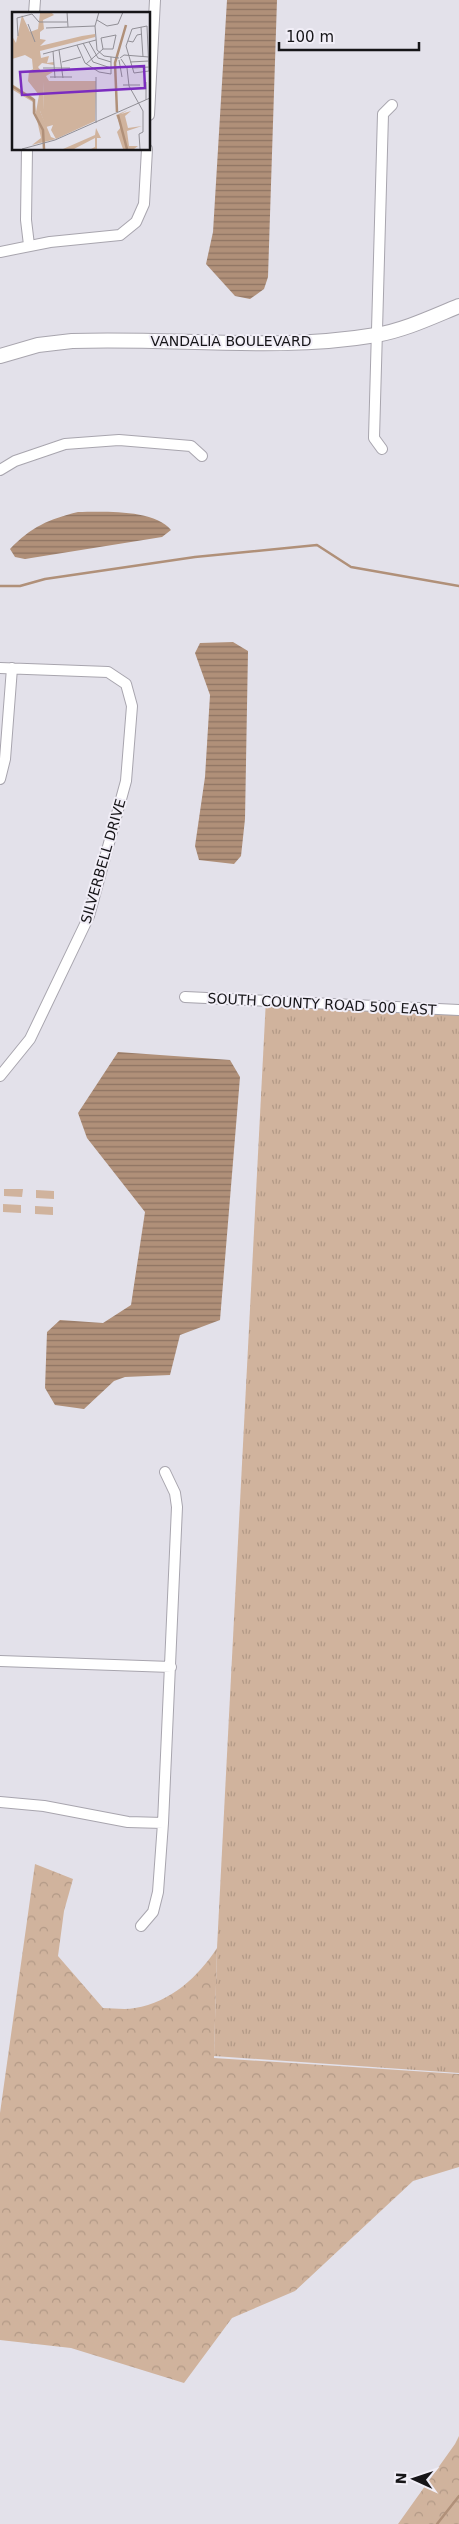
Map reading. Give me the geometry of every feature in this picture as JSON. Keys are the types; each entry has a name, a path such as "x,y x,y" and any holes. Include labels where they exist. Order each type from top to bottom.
{"street":[{"path":"150,96 155,0"},
{"path":"382,449 374,438 382,114 392,105"},
{"path":"27,150 26,220 29,245"},
{"path":"0,252 29,245 120,235 136,222 144,204 147,150"},
{"name":"VANDALIA BOULEVARD","path":"0,356 38,345 72,341 296,343 377,335 403,328 459,306"},
{"path":"0,470 15,462 65,444 119,440 191,446 202,456"},
{"path":"0,668 12,668 6,759 0,779"},
{"name":"SILVERBELL DRIVE","path":"0,1076 30,1039 89,916 126,781 132,706 126,684 108,672 12,668"},
{"name":"SOUTH COUNTY ROAD 500 EAST","path":"185,997 459,1010"},
{"path":"142,1926 153,1912 158,1892 171,1667 177,1507 175,1493 165,1472"},
{"path":"0,1661 171,1667"},
{"path":"0,1802 44,1806 128,1822 163,1823"}],"green space":[{"path":"266,999 459,1011 459,2073 214,2056 217,1948"},
{"path":"4,1189 23,1189 22,1197 4,1196"},
{"path":"36,1190 54,1191 54,1199 36,1198"},
{"path":"3,1204 21,1205 21,1213 3,1212"},
{"path":"35,1206 53,1207 53,1215 35,1214"},
{"path":"35,1864 73,1879 64,1911 58,1956 103,2008 131,2009 148,2005 172,1994 201,1969 217,1948 214,2058 459,2074 459,2167 413,2181 295,2291 232,2318 184,2383 71,2348 0,2340 0,2113"},
{"path":"459,2436 459,2524 398,2524 455,2444"}],"shaded area":[{"path":"227,0 277,0 268,277 264,289 250,299 235,296 206,264 213,232"},
{"path":"78,512 114,512 141,515 163,523 171,530 162,537 25,559 15,557 10,549 33,529 49,521"},
{"path":"233,642 248,651 245,819 241,856 234,864 199,860 195,846 205,777 210,695 195,653 200,643"},
{"path":"118,1052 230,1060 240,1077 220,1320 180,1335 170,1375 125,1377 114,1381 84,1409 55,1405 45,1388 47,1332 60,1320 103,1323 131,1305 145,1212 87,1138 78,1113"}],"waterway":[{"path":"0,586 20,586 45,579 195,557 317,545 351,567 459,586"},
{"path":"437,2524 459,2496"}]}
